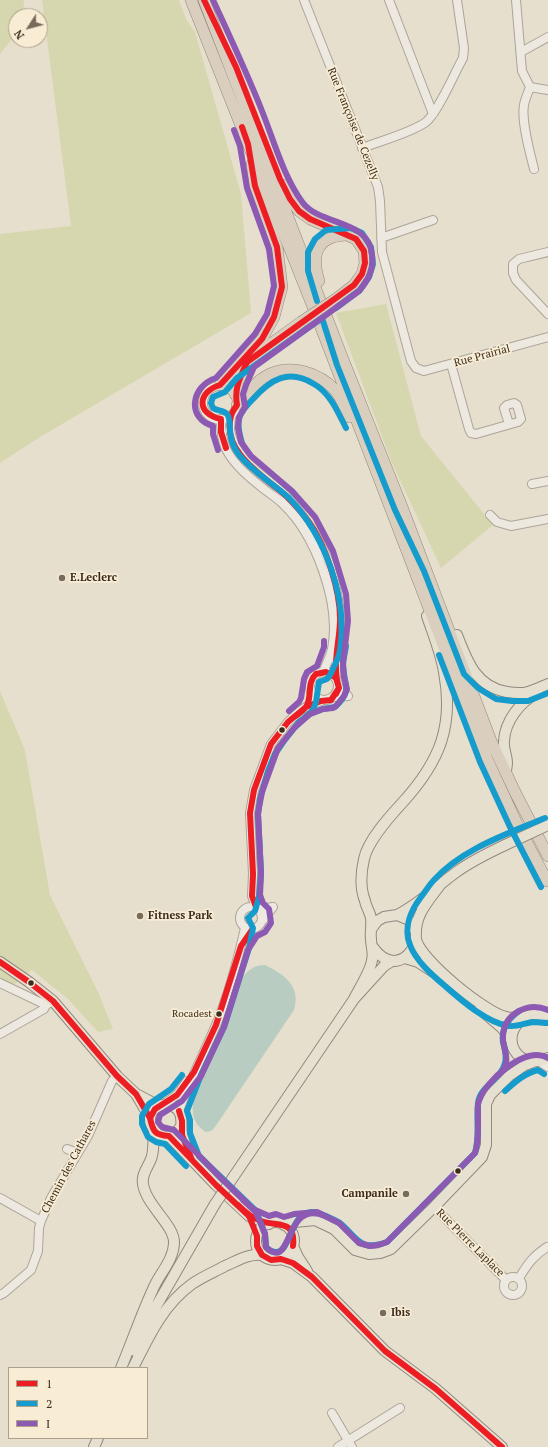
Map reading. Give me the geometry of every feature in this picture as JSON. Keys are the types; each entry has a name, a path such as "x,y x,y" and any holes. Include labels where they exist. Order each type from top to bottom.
{"highway":[{"path":"191,0 488,759 517,824 548,882"},
{"path":"204,0 236,67 280,179 290,200 299,211 310,220 348,234 356,239 364,251 365,263 362,274 354,285 232,372"},
{"path":"204,0 344,362 402,507 486,727 506,772 548,856"},
{"path":"220,386 262,339 274,317 282,287 276,247 255,186 248,144"},
{"path":"344,362 316,270 316,256 321,244 330,237 348,234"},
{"path":"234,405 238,382 247,362"},
{"path":"234,405 254,386 270,374 288,369 305,371 319,377 335,390 358,435 367,447"}],"main road":[{"path":"402,507 431,568 461,647 472,670 483,682 498,691 513,694 527,693 548,684"},
{"path":"128,1367 150,1317 215,1204 354,999 372,963 372,946 370,937 372,928 371,917 364,900 362,879 364,857 372,841 390,816 412,792 429,769 440,747 445,729 448,700 444,670 406,547"},
{"path":"506,772 508,762 504,752 504,741 505,732 512,716 530,697 548,689"},
{"path":"372,928 377,921 384,916 397,915 410,908 456,872 481,856 548,825"},
{"path":"405,958 412,951 416,936 419,913 440,885"},
{"path":"397,915 409,920 424,954 438,970 488,1009 506,1017 524,1017"},
{"path":"372,946 377,954 384,959 392,961"},
{"path":"354,999 384,966 392,961 405,958 418,962 461,993 502,1028 511,1040 515,1052 514,1065 509,1076"},
{"path":"0,962 29,982 117,1076 136,1094 150,1118 150,1123 154,1131 158,1135 169,1136 174,1134 181,1126"},
{"path":"511,1040 512,1031 516,1022 533,1014 546,1016"},
{"path":"515,1052 523,1059 542,1062"},
{"path":"257,1236 264,1226 276,1222 284,1224 315,1220 334,1229 355,1250 369,1254 380,1253 391,1248 434,1207 482,1157 486,1145 486,1104 490,1095 509,1076 525,1065 542,1062"},
{"path":"136,1094 162,1105 170,1105 179,1111 182,1116 182,1135 192,1160"},
{"path":"150,1118 155,1109 162,1105"},
{"path":"121,1367 153,1288 173,1250 174,1240 170,1231 151,1204 143,1183 144,1174 152,1156 154,1131"},
{"path":"169,1136 216,1185 249,1216 269,1224"},
{"path":"128,1352 187,1238 215,1204"},
{"path":"249,1216 257,1236 257,1246 262,1255"},
{"path":"281,1259 291,1252 300,1231 308,1221"},
{"path":"284,1224 292,1232 298,1257 312,1278"},
{"path":"134,1367 161,1316 178,1295 193,1283 248,1256 256,1254 262,1255 271,1260 281,1259 293,1263 312,1278 385,1351 436,1388 502,1447"},
{"path":"88,1447 96,1440"}],"street":[{"name":"Rue Françoise de Cezelly","path":"304,0 378,187 382,252 411,362 416,368"},
{"path":"389,0 433,114"},
{"path":"362,148 413,129 425,122 433,114 463,58 464,48 457,0"},
{"path":"516,0 522,71 530,87 524,105 524,116 529,151 534,169"},
{"path":"521,52 548,37"},
{"path":"530,87 548,90"},
{"path":"381,238 433,220"},
{"path":"548,252 520,259 513,264 513,273 516,280 548,314"},
{"name":"Rue Prairial","path":"416,368 424,371 548,337"},
{"path":"451,364 468,429 471,433 476,434 509,424"},
{"path":"221,420 207,414 203,405 205,394 214,386 226,387 234,405 230,429 234,444 246,461 287,497 309,522 326,554 338,595 340,620 335,663 336,678 339,688 335,697 306,706 288,722 272,744 254,790 250,813 252,896 254,908 262,916 263,920"},
{"path":"234,405 221,420 221,432 226,449 240,467 262,488 283,504 312,542 320,561 332,606 333,626 332,649 323,672"},
{"path":"532,484 548,481"},
{"path":"490,515 497,522 511,526 548,519"},
{"path":"306,706 311,692 310,683 312,678 323,672 332,674 336,678"},
{"path":"311,692 313,696 321,701"},
{"path":"273,907 263,920 259,926 249,929 242,925 240,918 242,911 254,908 273,907"},
{"path":"179,1111 194,1072 216,1025 241,946 249,929"},
{"path":"0,983 49,1003 44,1009 0,1034"},
{"path":"162,1105 177,1095 194,1072"},
{"name":"Chemin des Cathares","path":"0,1295 4,1294 31,1270 38,1251 39,1228 50,1198 88,1136 112,1080 117,1076"},
{"path":"67,1149 78,1153"},
{"path":"0,1198 41,1221"},
{"name":"Rue Pierre Laplace","path":"434,1207 506,1280"},
{"path":"519,1278 533,1258 548,1247"},
{"path":"510,1277 519,1278 523,1285 522,1290 516,1295 507,1293 504,1290 504,1283 506,1280 510,1277"},
{"path":"338,1447 350,1444 400,1408"},
{"path":"332,1413 350,1444"}],"green space":[{"path":"0,0 24,0 24,8 8,8 8,44 0,54"},
{"path":"42,0 179,0 186,19 195,32 241,194 251,313 40,437 0,463 0,234 71,226 48,47 48,8 43,8"},
{"path":"386,304 421,436 493,525 441,568 392,463 336,313"},
{"path":"0,691 25,750 50,895 99,994 113,1029 98,1032 68,999 32,970 13,986 0,981"}],"shaded area":[{"path":"265,965 285,977 290,982 295,994 296,1002 294,1010 215,1127 211,1131 206,1132 197,1124 193,1115 195,1094 241,980 251,969 257,966"}],"transit line":[{"name":"1","path":"204,0 236,67 280,179 290,199 299,211 310,219 356,239 364,251 365,263 362,274 354,285 247,362 237,388 237,405 231,416 230,429 232,441 238,452 246,462 298,508 315,531 331,569 340,610 336,664 339,688 331,700 321,701 306,707 288,722 271,744 254,790 250,813 253,874 252,896 256,907"},
{"name":"I","path":"213,0 262,111 285,171 296,193 303,203 311,210 321,216 354,229 362,235 369,243 372,255 372,265 370,274 359,291 254,367 243,394 245,407 239,417 238,428 241,442 251,456 292,491 315,517 333,551 346,594 348,621 343,663 347,689 344,696 336,706 310,714 294,728 278,748 262,792 258,813 261,874 260,895 263,903 269,909 271,923 265,932 257,936 248,950 224,1027 201,1076 182,1101 160,1115 158,1122 162,1127 174,1130 253,1209 269,1216 276,1214 284,1217 294,1214 317,1212 339,1223 359,1243 370,1246 378,1245 387,1242 475,1153 478,1135 478,1104 489,1084 498,1075 519,1060 529,1056 539,1055 548,1058"},
{"name":"1","path":"226,448 221,432 221,419 207,413 202,403 207,393 212,388 220,385 262,339 274,317 282,287 277,247 255,186 248,144 242,127"},
{"name":"I","path":"218,450 213,434 213,426 204,422 195,409 197,395 201,388 216,378 255,334 267,314 274,286 269,249 247,188 240,146 234,130"},
{"name":"2","path":"317,301 308,271 308,252 315,239 326,230 351,228 362,233 371,247 373,264 369,277 360,290 336,308"},
{"name":"2","path":"519,1011 509,1020 503,1032 503,1042 506,1052 503,1069 482,1092 478,1103 477,1140 475,1153 387,1242 378,1245 365,1244 360,1242 333,1219 315,1212 311,1212 300,1217 282,1250 277,1252 270,1250 266,1247 265,1234 256,1211 199,1156 190,1133 190,1120 187,1111 201,1075 224,1027 249,948 253,928 248,918 255,911 259,897 261,872 258,815 260,799 268,771 275,754 296,726 313,710 316,702 319,682 327,679 335,666 339,653 342,630 337,589 331,568 313,530 302,513 289,498 245,462 234,447 230,434 228,416 224,412 213,408 211,403 213,397 225,392 237,378 322,318 337,365 395,510 424,571 464,674 478,688 496,699 528,701 548,693"},
{"name":"2","path":"242,443 238,425 240,416 259,392 280,378 296,377 305,379 320,388 333,403 346,428"},
{"name":"I","path":"289,711 299,702 304,679 307,672 317,666 324,647 324,641"},
{"name":"2","path":"298,723 310,714 323,709 335,707 344,697 346,688 343,663 346,646"},
{"name":"2","path":"439,655 480,762 510,827 541,887"},
{"name":"1","path":"294,717 306,707 309,698 311,681 316,674 326,672 336,678 339,688 336,694"},
{"name":"2","path":"545,818 486,843 458,859 445,869 432,882 417,902 411,913 407,932 410,945 416,957 425,967 459,998 483,1016 509,1026 533,1022 548,1023"},
{"name":"1","path":"192,1160 169,1136 161,1135 155,1132 150,1118 155,1109 177,1095 194,1072 216,1025 241,946 252,930"},
{"name":"1","path":"0,962 53,1001 117,1076 136,1094 150,1118"},
{"name":"I","path":"495,1078 505,1068 506,1056 503,1036 504,1028 508,1021 518,1011 525,1008 533,1007 548,1010"},
{"name":"2","path":"505,1091 516,1081 529,1073 538,1070 544,1074"},
{"name":"2","path":"182,1075 171,1089 149,1104 142,1116 142,1124 148,1137 156,1142 165,1144 186,1166"},
{"name":"1","path":"179,1111 182,1121 182,1135 192,1160 249,1216 257,1236 257,1246 262,1255 271,1260 281,1259 293,1263 312,1277 385,1351 436,1389 502,1447"},
{"name":"I","path":"243,1200 256,1212 265,1234 266,1247 275,1253 281,1251 295,1225 302,1217 312,1213 325,1216"},
{"name":"1","path":"238,1205 258,1220 267,1223 279,1224 288,1228 292,1232 293,1246"}],"place":[{"name":"E.Leclerc","path":"62,578"},
{"name":"Fitness Park","path":"140,916"},
{"name":"Rocadest","path":"219,1014"},
{"name":"Campanile","path":"406,1194"},
{"name":"Ibis","path":"383,1313"}]}
